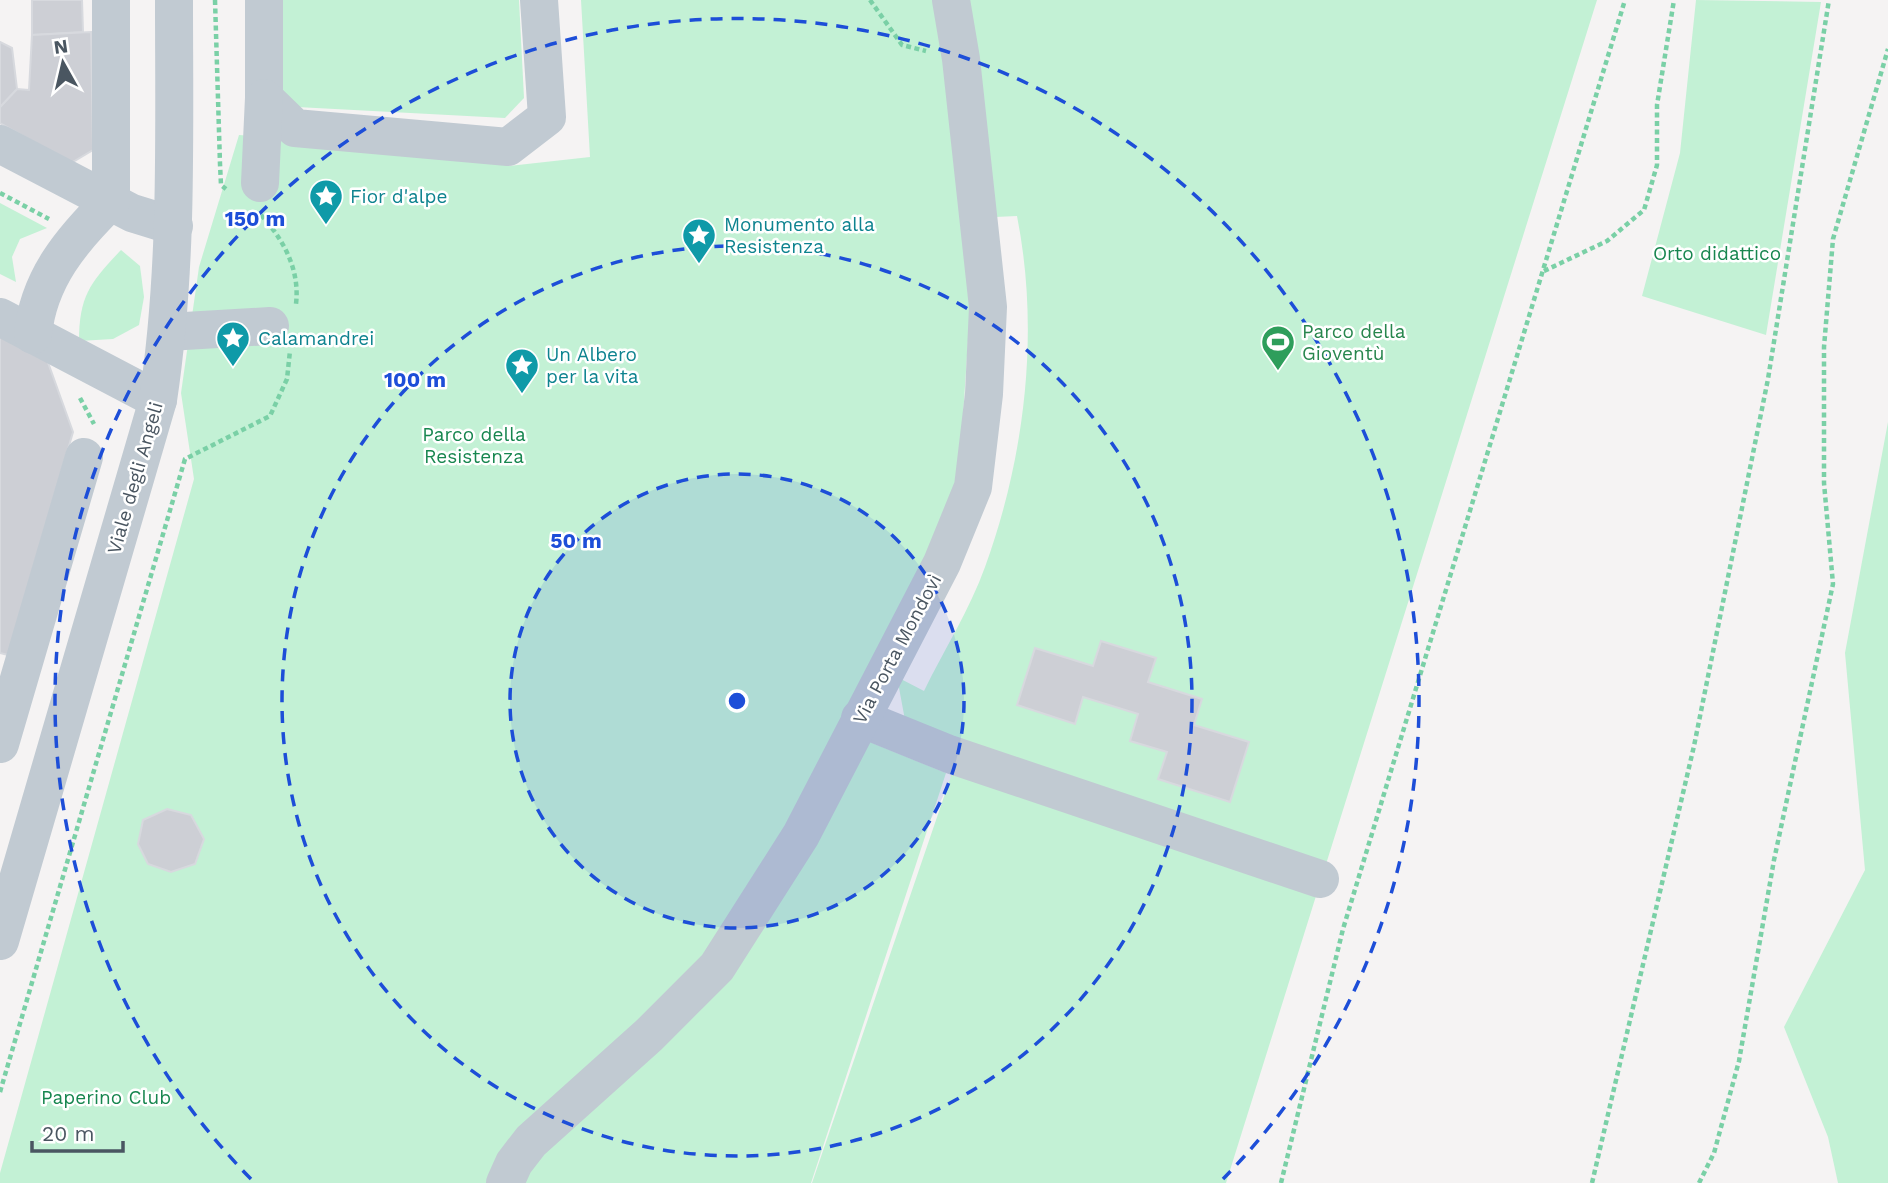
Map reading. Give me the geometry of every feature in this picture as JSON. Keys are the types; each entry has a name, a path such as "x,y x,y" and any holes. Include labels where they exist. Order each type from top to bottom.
{"street":[{"path":"111,0 111,201 77,234 38,300 16,326 158,400"},
{"name":"Viale degli Angeli","path":"0,941 13,847 158,400 168,332 174,226 174,0"},
{"path":"248,195 264,98 264,0"},
{"path":"264,98 295,128 509,147 547,117 539,0"},
{"name":"Via Porta Mondovì","path":"505,1183 514,1163 531,1140 649,1035 717,967 801,835 942,564 973,486 984,394 988,307 961,59 951,0"},
{"path":"0,144 132,213 174,226"},
{"path":"168,332 286,325"},
{"path":"0,744 90,443"},
{"path":"860,718 949,754 1320,879"}],"path":[{"path":"0,1092 185,459 270,416 287,379 286,325 299,285 290,256 248,195 221,185 215,0"},
{"path":"870,0 902,45 961,59"},
{"path":"1280,1183 1343,929 1625,0"},
{"path":"1543,272 1607,241 1644,210 1657,165 1657,105 1674,0"},
{"path":"1592,1183 1694,746 1768,380 1829,0"},
{"path":"1699,1183 1714,1153 1740,1061 1779,835 1833,584 1824,456 1824,347 1833,239 1888,49"},
{"path":"0,193 77,234"},
{"path":"72,355 90,443"}],"green space":[{"path":"280,0 519,0 524,98 505,118 297,107 280,88"},
{"path":"581,0 1597,0 1226,1183 812,1183 962,744 905,720 897,677 924,691 979,583 999,525 1019,438 1028,349 1024,260 1017,216 995,217 970,310 959,477 927,557 838,729 946,773 811,1183 0,1183 0,1173 194,479 181,393 199,267 239,135 505,155 509,166 590,157"},
{"name":"Orto didattico","path":"1696,0 1821,2 1766,335 1642,296 1680,153"},
{"path":"0,203 47,228 20,239 12,257 16,282 0,274"},
{"path":"121,250 140,266 144,297 139,325 113,339 79,341 84,300 102,271"},
{"path":"1888,422 1888,1183 1838,1183 1828,1137 1784,1027 1865,870 1845,653"}],"building":[{"path":"32,0 82,0 83,32 32,35"},
{"path":"91,32 93,150 71,163 0,123 0,107 17,89 29,90 32,35"},
{"path":"0,42 12,48 17,89 0,107"},
{"path":"0,333 46,357 73,432 8,655 0,653"},
{"path":"1101,641 1156,658 1148,682 1202,699 1194,725 1249,742 1230,802 1158,779 1167,752 1130,741 1138,714 1083,697 1075,724 1017,705 1035,648 1093,666"},
{"path":"167,809 191,815 204,839 195,864 171,872 148,864 138,844 143,820"}],"place":[{"name":"Fior d'alpe","path":"326,226"},
{"name":"Monumento alla Resistenza","path":"699,265"},
{"name":"Calamandrei","path":"233,368"},
{"name":"Parco della Gioventù","path":"1278,372"},
{"name":"Un Albero per la vita","path":"522,395"}],"park label":[{"name":"Parco della Resistenza","path":"474,445"},
{"name":"Paperino Club","path":"106,1097"}]}
